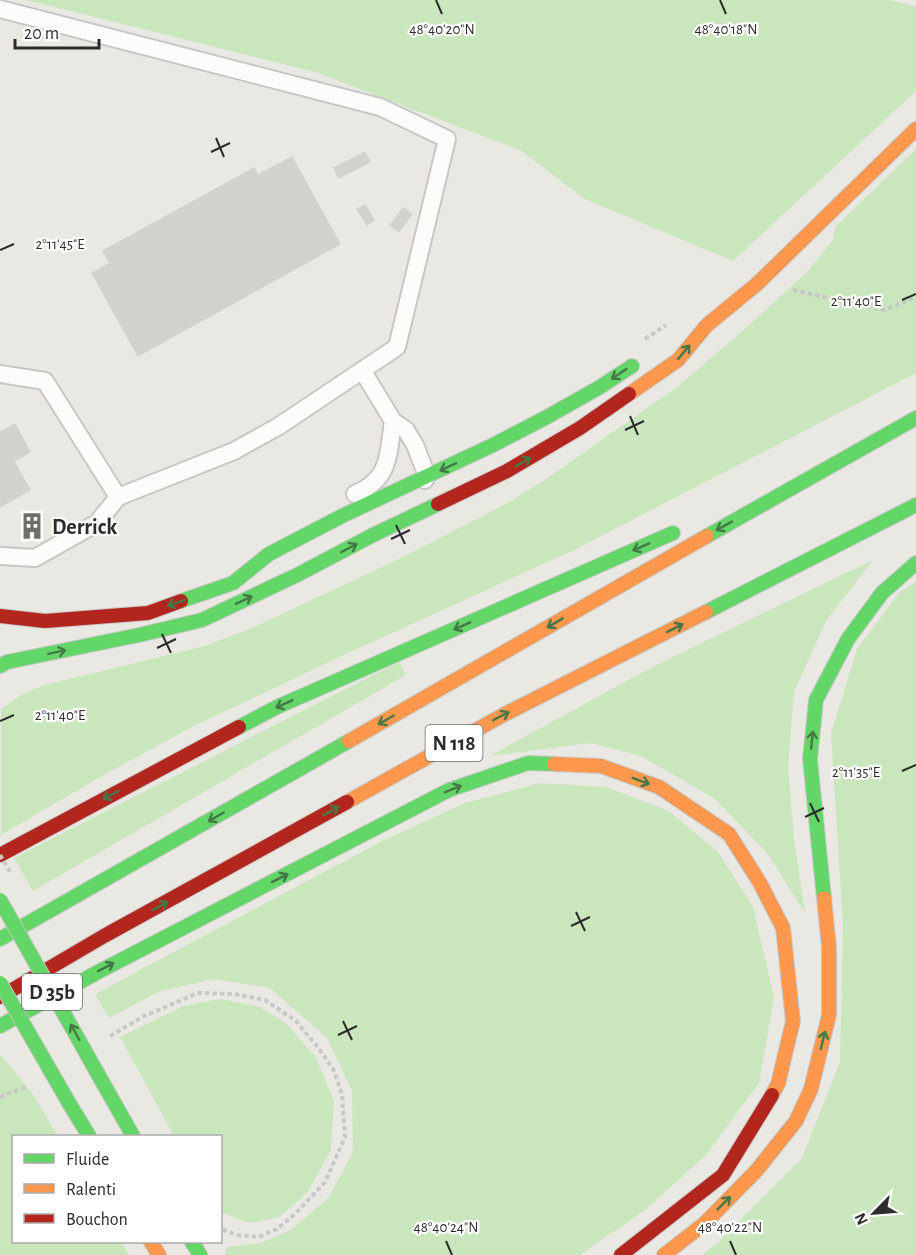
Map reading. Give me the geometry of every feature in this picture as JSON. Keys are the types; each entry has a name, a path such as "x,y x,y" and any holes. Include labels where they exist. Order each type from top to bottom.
{"main road":[{"path":"0,666 7,662 202,620 507,471 580,429 678,360 706,325 757,284 916,129"},
{"path":"677,338 706,325"},
{"path":"0,616 45,621 148,613 233,583 269,554 344,515 547,417 600,387 638,361"},
{"name":"N 118","path":"0,939 916,418"},
{"path":"731,508 848,456"},
{"name":"N 118","path":"0,997 505,714 916,505"},
{"path":"0,855 277,707 688,526"},
{"path":"664,1255 705,1223 757,1170 796,1121 811,1089 829,1015 829,946 810,759 816,700 848,639 882,593 916,563"},
{"path":"0,1026 98,972 449,790 528,763 601,766 659,787 729,834 760,883 783,928 793,1021 778,1084 723,1175 621,1255"},
{"name":"D 35b","path":"0,900 132,1135"},
{"name":"D 35b","path":"0,982 88,1135"}],"lane":[{"path":"0,9 380,107 447,139 397,347 279,426 234,451 118,497 97,524 35,558 0,556"},
{"path":"362,370 393,421 406,430 415,445 427,476 404,520"},
{"path":"0,374 45,381 118,497"},
{"path":"344,515 350,496 365,490 383,473 388,457 393,421"}],"path":[{"path":"757,284 884,310 916,297"},
{"path":"636,345 674,320"},
{"path":"142,1017 198,993 234,994 265,1000 296,1021 333,1069 342,1094 345,1137 325,1182 278,1229 258,1237 237,1235 222,1230"},
{"path":"0,1097 23,1088"}],"green space":[{"path":"26,0 888,0 916,6 916,91 733,261 585,199 520,150 315,72"},
{"path":"916,149 916,373 574,550 192,727 1,835 1,709 21,695 44,685 205,646 259,625 409,554 511,501 677,387 747,327 807,272 833,240 835,227"},
{"path":"873,560 826,621 794,692 788,767 794,839 805,913 767,853 715,799 641,756 590,743 490,756 652,667"},
{"path":"916,582 916,1255 702,1255 716,1244 802,1158 840,1062 843,926 831,734 857,649 900,592"},
{"path":"399,662 406,675 33,891 14,858"},
{"path":"540,783 606,787 669,811 718,852 753,907 774,997 759,1083 706,1155 645,1210 580,1255 225,1255 227,1247 261,1243 291,1230 329,1197 353,1152 352,1091 327,1038 270,988 213,979 158,992 109,1018 95,994 384,840 465,803"},
{"path":"221,999 257,1006 286,1023 316,1058 334,1101 331,1150 307,1193 279,1217 250,1223 222,1212 222,1135 173,1135 120,1037 183,1006"},
{"path":"0,1054 32,1093 57,1135 12,1135 12,1243 122,1243 129,1255 0,1255"}],"building":[{"path":"365,152 370,162 339,178 334,168"},
{"path":"292,157 340,244 138,356 92,273 110,263 103,251 254,168 258,175"},
{"path":"365,205 374,220 367,225 357,209"},
{"path":"403,208 412,214 399,232 390,225"},
{"path":"15,424 30,452 14,461 30,490 0,507 0,432"},
{"name":"Derrick","path":"37,518 41,527 27,534 23,525"}],"traffic: fast":[{"path":"181,601 233,583 269,554 344,515 493,445 600,387 632,366"},
{"path":"707,536 916,418"},
{"path":"0,666 7,662 202,620 438,504"},
{"path":"706,612 916,505"},
{"path":"239,727 277,707 673,533"},
{"path":"824,898 810,759 816,700 848,639 882,593 916,563"},
{"path":"0,939 349,741"},
{"path":"0,1026 98,972 449,790 528,763 554,764"},
{"path":"0,900 103,1083"},
{"path":"0,983 69,1103"},
{"path":"103,1083 132,1135"},
{"path":"69,1103 88,1135"},
{"path":"193,1243 200,1255"}],"traffic: slow":[{"path":"629,394 678,360 707,325 757,284 916,129"},
{"path":"349,741 707,536"},
{"path":"347,802 505,714 706,612"},
{"path":"554,764 601,766 659,787 729,834 760,883 783,928 793,1021 778,1084 772,1095"},
{"path":"664,1255 705,1223 757,1170 796,1121 811,1089 829,1015 829,947 824,898"},
{"path":"152,1243 159,1255"}],"traffic: jam":[{"path":"438,504 507,471 580,428 629,394"},
{"path":"0,616 45,621 148,613 181,601"},
{"path":"0,855 239,727"},
{"path":"0,997 104,936 347,802"},
{"path":"621,1255 723,1175 772,1095"}],"place":[{"name":"Derrick","path":"32,526"}]}
